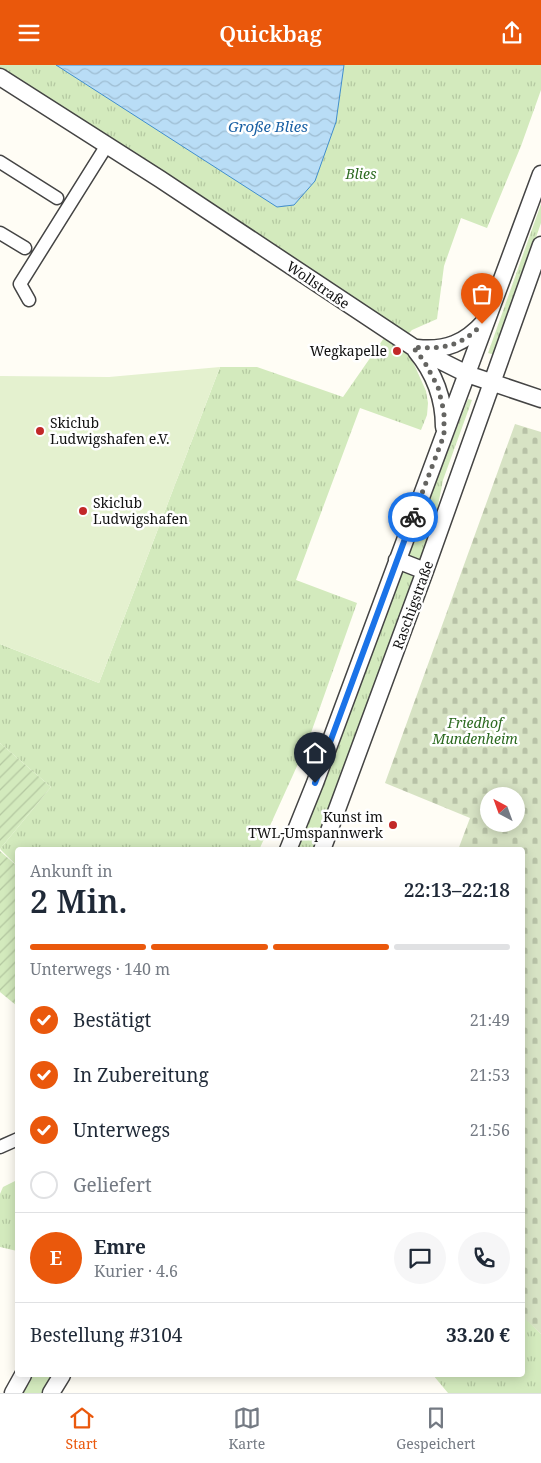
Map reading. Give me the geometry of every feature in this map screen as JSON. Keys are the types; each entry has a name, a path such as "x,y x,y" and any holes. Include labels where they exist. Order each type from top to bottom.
{"street":[{"name":"Wollstraße","path":"0,77 107,145 413,347 467,375 541,399"},
{"path":"29,300 20,284 107,145"},
{"path":"0,162 57,198"},
{"path":"289,847 315,783 541,174"},
{"path":"0,233 24,248"},
{"name":"Raschigstraße","path":"323,847 426,571 541,245"},
{"path":"413,347 430,349 458,344 475,332 489,316"},
{"path":"413,347 428,368 438,387 444,412 444,435"},
{"path":"397,560 426,571"},
{"path":"0,1147 15,1140"},
{"path":"12,1393 22,1377"},
{"path":"51,1393 61,1377"}],"green space":[{"name":"Blies","path":"0,65 541,65 541,90 521,146 487,228 461,218 444,266 437,319 412,330 407,335 0,69"},
{"path":"541,204 541,223 495,355 488,353"},
{"path":"384,338 409,353 426,391 427,415 421,430 360,408 296,580 357,603 307,744 260,847 15,847 15,864 0,849 51,787 0,743 0,644 99,683 220,367 257,367 343,397"},
{"name":"Skiclub Ludwigshafen","path":"220,367 99,683 0,644 0,376 109,377"},
{"path":"468,399 472,400 443,480 434,526 420,565 407,556"},
{"name":"Friedhof Mundenheim","path":"515,424 541,432 541,1334 525,1319 525,847 459,847 470,818 385,783"},
{"path":"397,560 425,571 323,847 289,847"},
{"path":"0,743 51,787 0,849"},
{"path":"0,851 15,864 15,1004 0,992"},
{"path":"15,1181 15,1250 0,1247 0,1194 3,1187"},
{"path":"525,1318 541,1334 541,1393 448,1393 435,1377 525,1377"},
{"path":"22,1377 61,1377 51,1393 13,1393"}],"water":[{"name":"Große Blies","path":"56,65 344,65 336,122 315,181 294,205 277,207"}],"way so far":[{"path":"413,517 444,435 444,412 433,375 413,347 430,349 458,344 475,332 482,324"}],"place":[{"name":"Wegkapelle","path":"397,351"},
{"name":"Skiclub Ludwigshafen e.V.","path":"40,431"},
{"name":"Skiclub Ludwigshafen","path":"83,511"},
{"name":"Kunst im TWL-Umspannwerk","path":"393,825"}],"route":[{"path":"315,783 413,517"}]}
